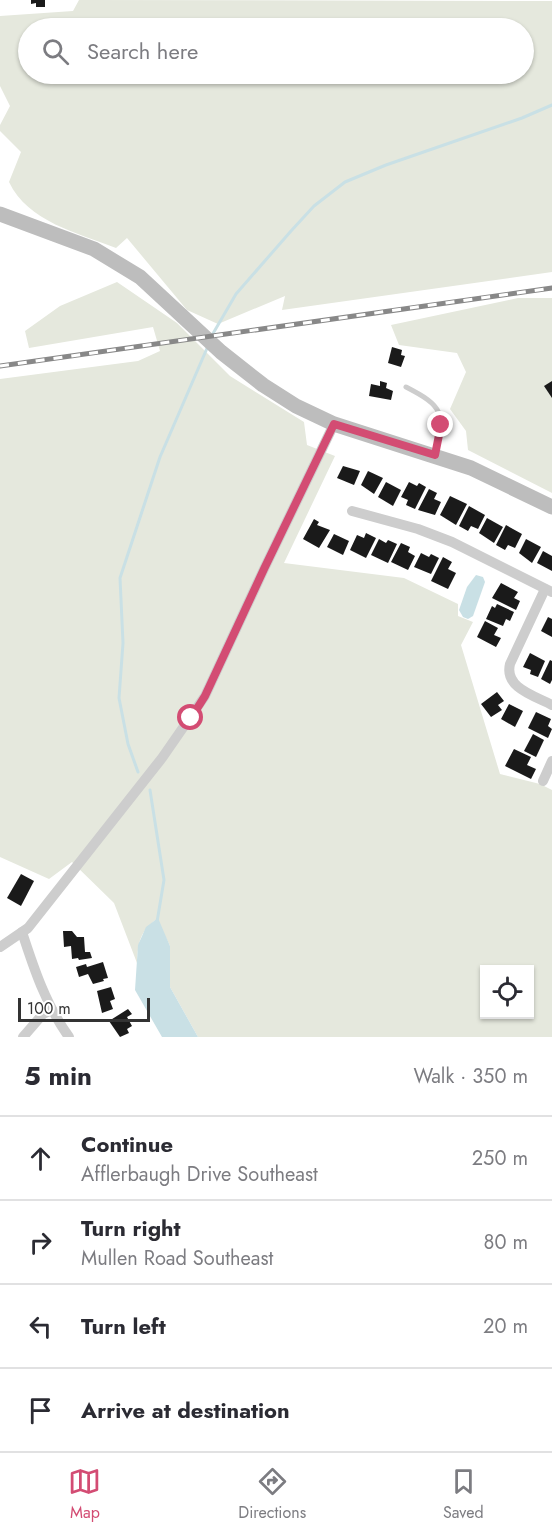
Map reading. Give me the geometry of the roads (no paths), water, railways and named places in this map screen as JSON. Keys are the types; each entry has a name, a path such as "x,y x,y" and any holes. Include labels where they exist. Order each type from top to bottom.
{"street":[{"path":"0,214 94,249 140,277 232,362 283,398 334,424 435,455 490,476 552,507"},
{"path":"1,949 28,928 162,758 198,708 334,424"},
{"path":"352,511 452,542 549,591 508,671 511,681 519,689 552,705"},
{"path":"543,781 552,761"},
{"path":"22,932 52,1010 69,1037"},
{"path":"23,1037 37,1019 52,1010"}],"lane":[{"path":"406,387 430,401 440,413 440,434 435,455"}],"water":[{"path":"476,575 483,577 485,582 473,616 468,619 463,617 459,610 467,587"},
{"path":"158,918 170,946 170,987 198,1037 162,1037 135,990 138,945 146,927"}],"waterway":[{"path":"211,337 236,294 314,206 345,182 552,105"},
{"path":"138,772 128,744 119,698 123,643 120,578 160,457 208,346"},
{"path":"150,790 164,880 157,922"}],"railway":[{"path":"0,366 552,288"}]}
